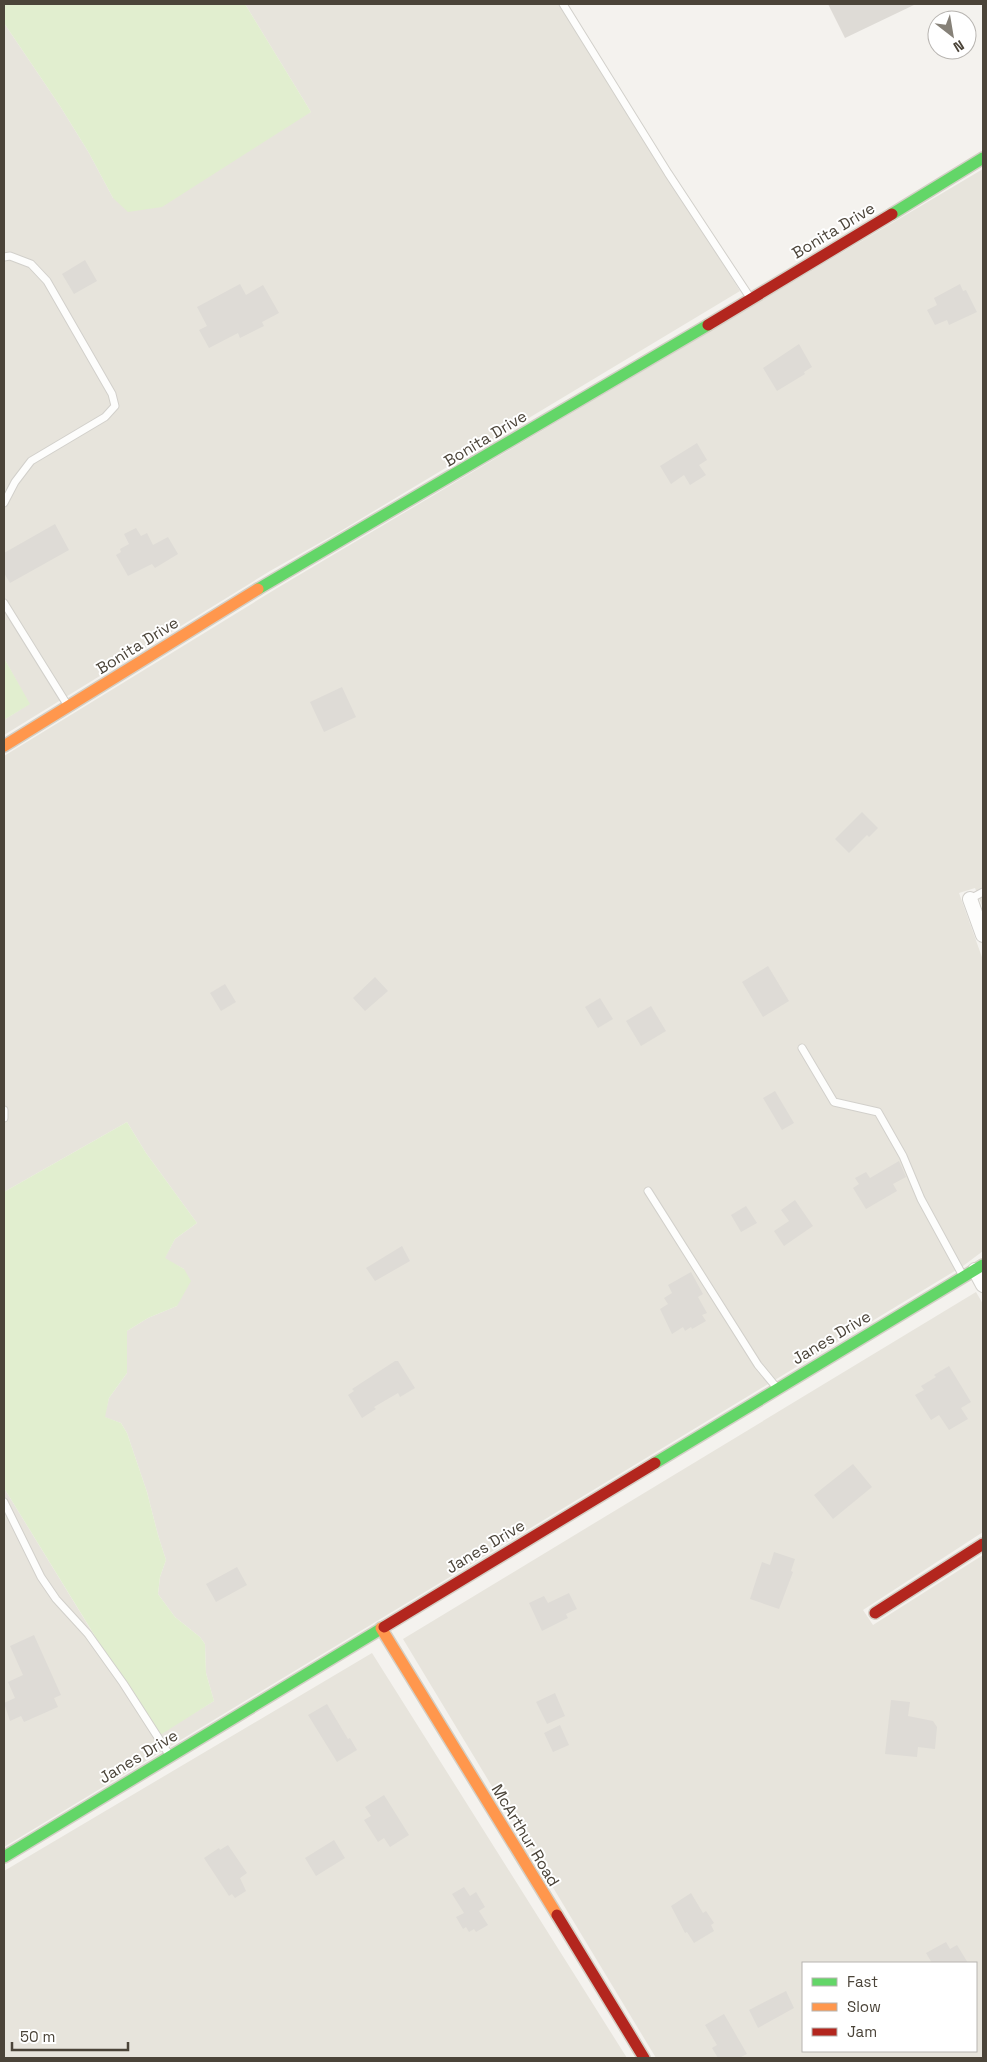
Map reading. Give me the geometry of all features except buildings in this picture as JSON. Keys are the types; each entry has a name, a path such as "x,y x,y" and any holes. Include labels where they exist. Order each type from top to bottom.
{"street":[{"name":"Bonita Drive","path":"4,746 274,579 344,540 751,299 983,158"},
{"path":"970,899 983,935"},
{"path":"974,1270 983,1285"},
{"name":"Janes Drive","path":"4,1857 974,1270"},
{"path":"875,1614 983,1544"},
{"name":"McArthur Road","path":"381,1628 644,2058"}],"lane":[{"path":"563,4 668,173 751,299"},
{"path":"4,257 10,256 32,264 47,281 112,394 115,406 105,416 31,461 15,482 4,504"},
{"path":"4,603 68,706"},
{"path":"970,899 983,892"},
{"path":"802,1048 834,1102 878,1112 904,1156 921,1199 974,1270"},
{"path":"4,1110 4,1118"},
{"path":"648,1191 758,1365 777,1389"},
{"path":"4,1502 40,1577 56,1599 88,1634 170,1756"}],"shaded area":[{"path":"245,4 561,4 740,291 339,532 270,571 4,735 4,720 29,704 4,658 4,23 60,106 89,153 113,198 311,112"},
{"path":"983,169 983,908 975,888 959,893 983,960 983,1251 963,1266 4,1847 4,1488 156,1736 214,1701 206,1673 205,1644 200,1637 175,1617 158,1594 160,1577 166,1560 147,1492 127,1433 121,1423 104,1417 109,1398 127,1373 127,1331 148,1318 177,1306 184,1269 164,1259 175,1239 197,1223 146,1153 127,1122 4,1192 4,756 279,587"},
{"path":"976,1292 983,1304 983,1532 863,1610 873,1625 983,1555 983,2058 656,2058 403,1639"},
{"path":"372,1653 627,2058 4,2058 4,1871"}],"green space":[{"path":"4,4 245,4 311,112 162,207 128,212 113,198 89,153 60,106 4,23"},
{"path":"4,658 30,704 4,720"},
{"path":"127,1122 146,1153 197,1223 175,1239 165,1258 184,1269 191,1281 177,1306 148,1318 127,1331 127,1373 109,1398 105,1417 121,1423 127,1433 147,1492 166,1560 160,1577 158,1594 175,1617 200,1637 205,1644 206,1673 214,1701 157,1737 4,1488 4,1192"}],"traffic: fast":[{"path":"892,214 983,158"},
{"path":"258,589 708,325"},
{"path":"655,1463 983,1265"},
{"path":"4,1857 384,1627"}],"traffic: slow":[{"path":"4,746 258,589"},
{"path":"381,1628 557,1915"}],"traffic: jam":[{"path":"708,325 892,214"},
{"path":"384,1627 655,1463"},
{"path":"875,1613 983,1544"},
{"path":"557,1915 644,2058"}]}
